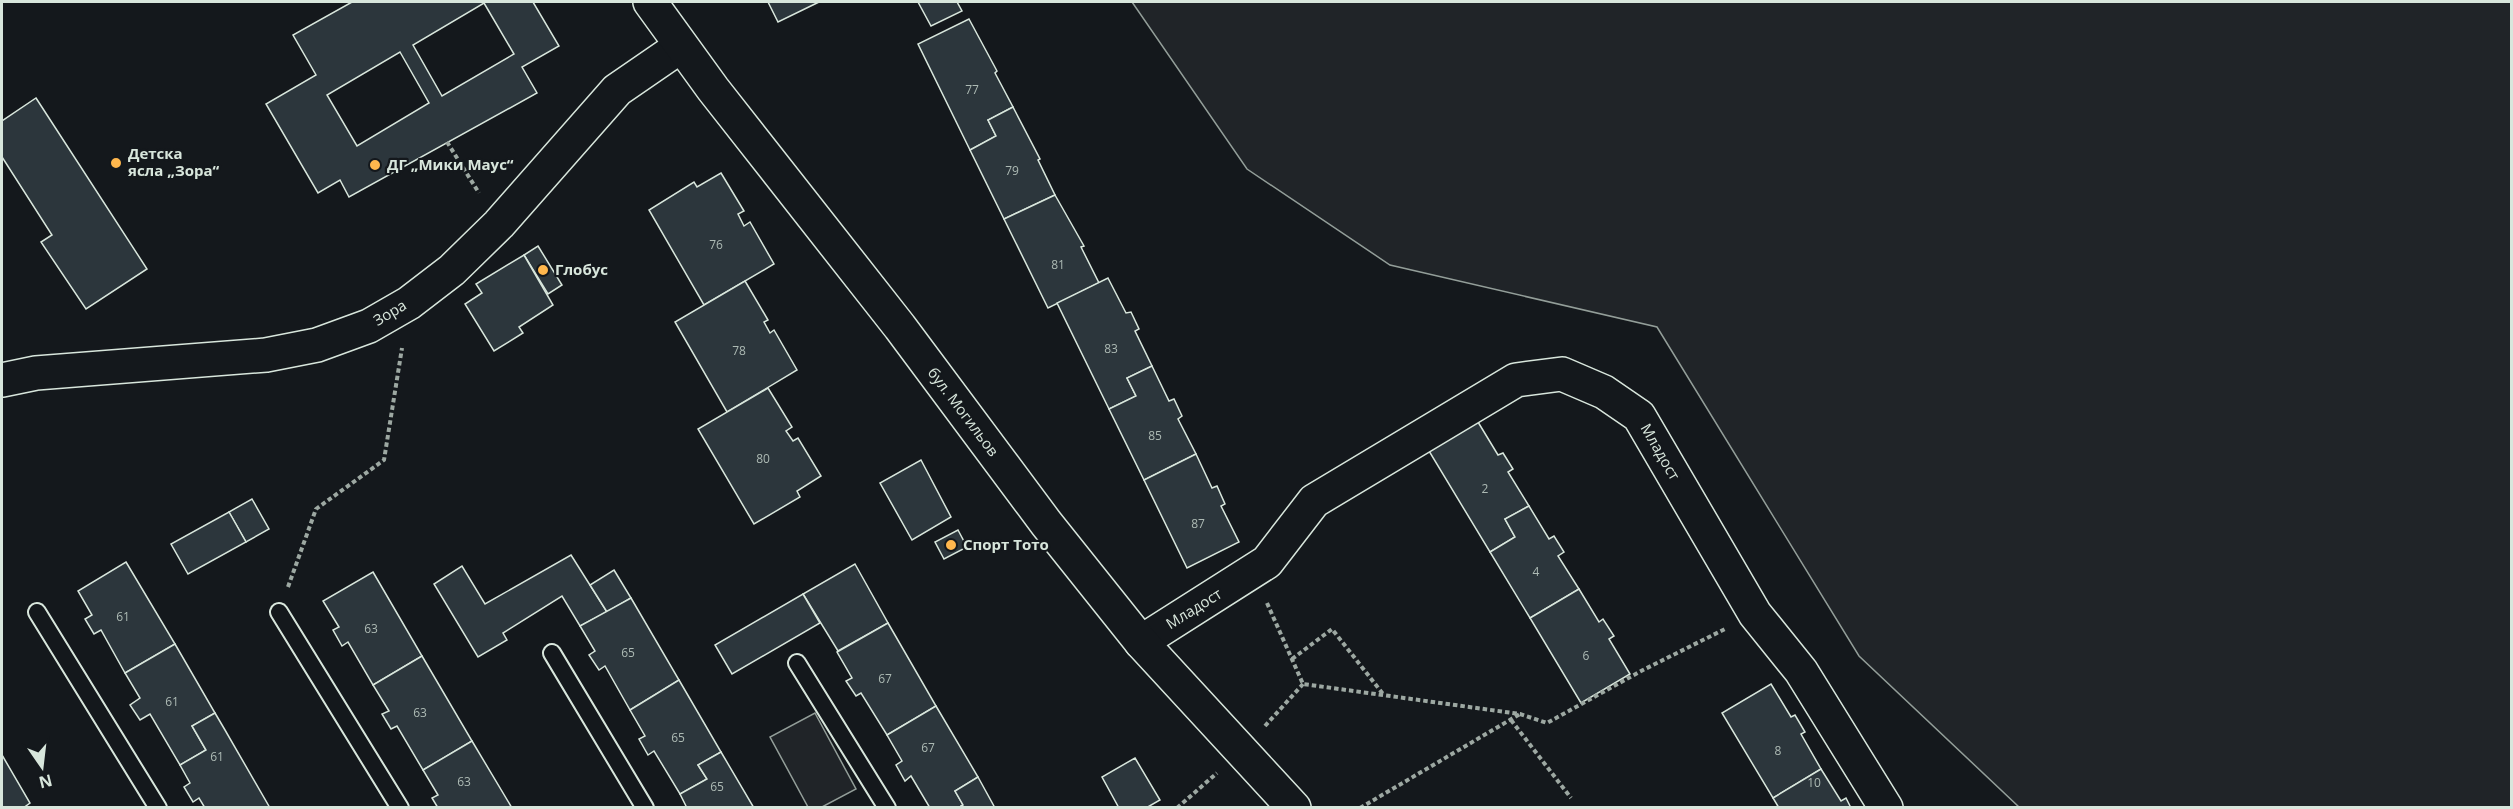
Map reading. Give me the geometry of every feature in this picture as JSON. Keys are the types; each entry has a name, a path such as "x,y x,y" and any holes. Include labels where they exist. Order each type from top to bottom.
{"street":[{"name":"бул. Могильов","path":"650,2 681,46 900,327 1046,523 1141,642 1293,807"},
{"name":"Зора","path":"2,380 36,373 266,356 317,345 369,326 409,303 452,270 499,224 617,90 681,46"},
{"name":"Младост","path":"1141,642 1267,562 1314,501 1516,380 1562,374 1604,392 1639,416 1755,614 1801,671 1886,807"}],"lane":[{"path":"37,612 158,807"},
{"path":"279,612 400,807"},
{"path":"552,653 645,807"},
{"path":"797,663 886,807"}],"path":[{"path":"447,142 499,224"},
{"path":"279,612 316,509 384,460 409,303"},
{"path":"1303,684 1520,714 1547,723 1644,670 1755,614"},
{"path":"1292,659 1332,629 1383,695"},
{"path":"1280,633 1303,684"},
{"path":"1177,807 1243,751 1303,684"},
{"path":"1360,807 1520,714"},
{"path":"1511,720 1571,798"}],"shaded area":[{"path":"1132,2 2511,2 2511,807 2019,807 1859,656 1657,327 1390,265 1247,169"},
{"path":"815,713 856,789 822,807 808,807 770,737"}],"building":[{"path":"352,2 533,2 559,46 522,67 537,93 349,197 340,180 318,193 266,104 316,75 293,35","holes":["484,3 514,54 442,96 413,45","400,52 429,103 357,146 327,95"]},
{"path":"768,2 819,2 778,22"},
{"path":"918,2 957,2 962,11 931,26"},
{"path":"969,19 1013,107 988,120 996,136 970,150 918,44"},
{"path":"36,98 147,269 86,309 41,242 52,235 2,157 2,121"},
{"path":"1013,107 1040,159 1038,160 1055,195 1004,219 970,150 996,136 988,120"},
{"path":"721,173 744,211 738,214 744,226 750,222 774,264 704,305 649,210 694,182 697,187"},
{"path":"1055,195 1084,246 1081,247 1099,283 1048,308 1004,219"},
{"name":"Глобус","path":"538,246 562,285 548,294 524,255"},
{"path":"524,255 553,305 519,327 523,333 494,351 465,304 482,293 476,284"},
{"path":"1108,278 1126,313 1131,312 1139,329 1135,331 1152,366 1127,378 1136,396 1109,409 1057,303"},
{"path":"745,281 768,320 764,322 770,333 774,330 797,370 727,412 675,322"},
{"path":"1152,366 1169,401 1174,399 1182,416 1178,419 1196,454 1144,480 1109,409 1136,396 1127,378"},
{"path":"768,388 792,427 786,431 793,441 798,438 821,476 797,491 800,497 754,524 698,429"},
{"path":"1478,422 1498,455 1503,453 1513,469 1508,472 1529,506 1505,519 1515,537 1490,552 1429,451"},
{"path":"1196,454 1212,488 1217,486 1225,504 1221,506 1239,542 1187,568 1144,480"},
{"path":"921,460 951,517 912,540 880,483"},
{"path":"252,499 269,529 246,542 229,512"},
{"path":"1529,506 1549,539 1554,536 1564,552 1558,556 1579,589 1530,618 1490,552 1515,537 1505,519"},
{"path":"229,512 246,542 188,574 171,544"},
{"name":"Спорт Тото","path":"958,530 967,547 944,559 935,542"},
{"path":"571,555 607,612 580,626 562,596 503,633 507,640 478,657 434,584 462,566 485,604"},
{"path":"126,562 175,644 125,673 101,630 94,634 85,619 92,615 78,591"},
{"path":"855,564 888,623 838,651 803,594"},
{"path":"614,570 631,598 607,612 590,585"},
{"path":"373,572 422,656 373,685 348,642 342,646 333,630 339,627 323,601"},
{"path":"1579,589 1599,622 1603,619 1614,636 1609,639 1630,674 1581,703 1530,618"},
{"path":"803,594 820,623 732,674 715,645"},
{"path":"631,598 679,680 630,710 605,666 599,670 589,655 595,651 580,626"},
{"path":"888,623 936,706 887,735 861,693 856,696 846,681 852,678 837,652"},
{"path":"175,644 215,713 192,726 206,750 180,765 150,714 140,720 130,705 140,698 125,673"},
{"path":"422,656 472,741 423,770 397,726 391,729 382,714 389,711 373,685"},
{"path":"679,680 721,752 698,765 707,779 680,794 654,751 648,755 639,739 645,736 630,710"},
{"path":"1771,684 1791,717 1795,715 1805,732 1801,734 1821,769 1773,798 1722,713"},
{"path":"936,706 978,777 955,791 963,805 958,808 930,808 911,776 905,781 896,765 902,761 887,735"},
{"path":"215,713 270,808 205,808 199,798 193,802 184,787 190,783 180,765 206,750 192,726"},
{"path":"472,741 512,808 438,808 432,798 438,795 423,770"},
{"path":"721,752 754,808 687,808 680,794 707,779 698,765"},
{"path":"2,755 30,803 23,808 2,808"},
{"path":"1135,758 1160,800 1146,808 1119,808 1102,777"},
{"path":"1821,769 1841,801 1846,798 1851,808 1779,808 1773,798"},
{"path":"978,777 995,808 958,808 963,805 955,791"}],"place":[{"name":"Детска ясла „Зора“","path":"116,163"},
{"name":"ДГ „Мики Маус“","path":"375,165"},
{"name":"Глобус","path":"543,270"},
{"name":"Спорт Тото","path":"951,545"}]}
